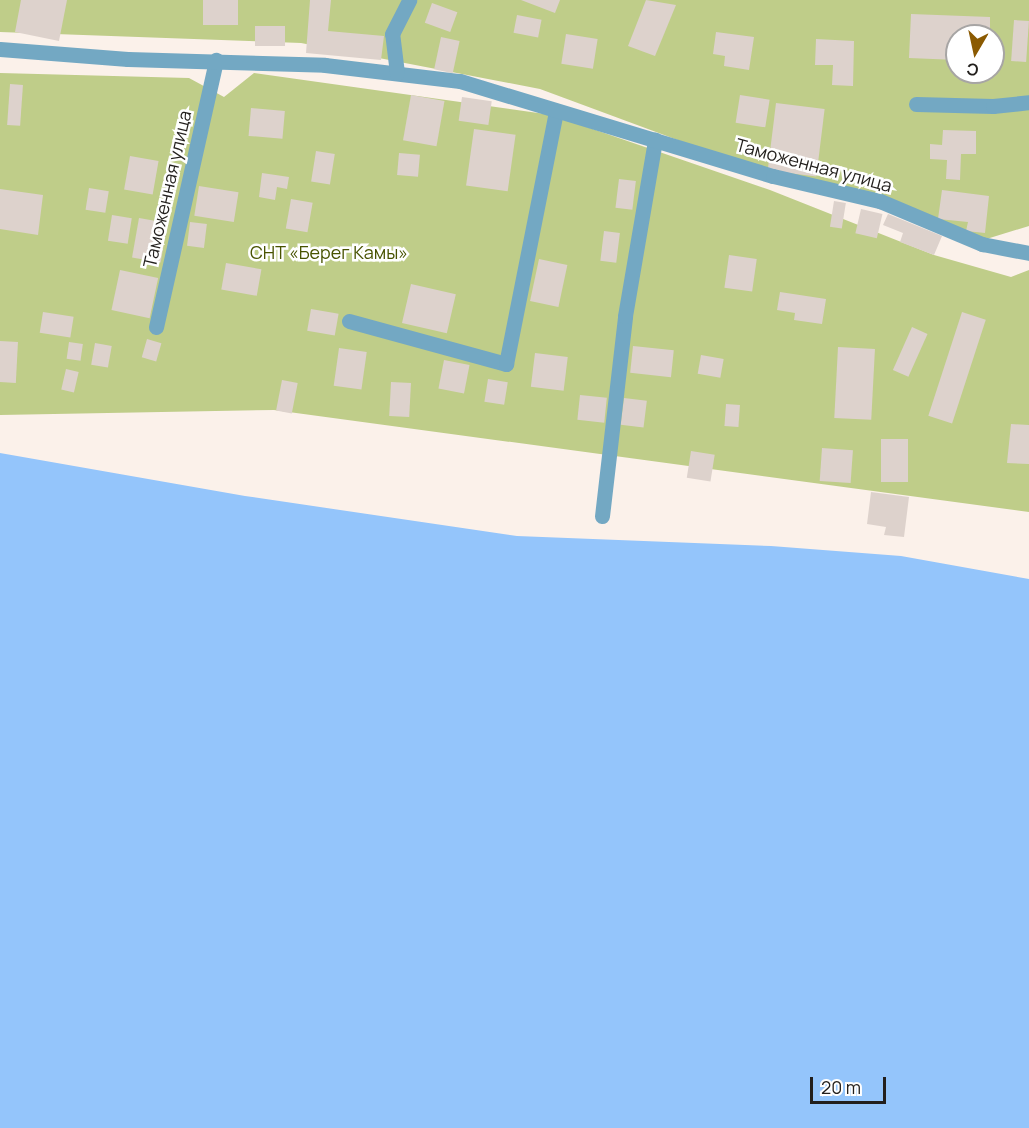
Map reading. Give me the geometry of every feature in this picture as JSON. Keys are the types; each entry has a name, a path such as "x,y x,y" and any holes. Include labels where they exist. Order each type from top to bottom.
{"street":[{"path":"397,73 392,34 408,0"},
{"name":"Таможенная улица","path":"0,49 128,60 216,60 325,65 460,81 773,176 880,201 982,244 1029,253"},
{"name":"Таможенная улица","path":"156,327 216,60"},
{"path":"916,104 993,106 1029,102"},
{"path":"349,321 506,364 556,111"},
{"path":"602,516 625,316 655,140"}],"green space":[{"path":"0,0 1029,0 1029,226 980,241 882,197 764,172 540,89 301,43 0,32"},
{"name":"СНТ «Берег Камы»","path":"0,73 189,78 224,97 254,73 552,115 770,190 934,255 1011,277 1029,270 1029,512 274,410 0,415"}],"water":[{"path":"0,453 245,496 517,536 771,546 901,556 1029,579 1029,1128 0,1128"}],"building":[{"path":"21,0 67,0 59,41 15,32"},
{"path":"203,0 238,0 238,25 203,25"},
{"path":"310,0 331,0 328,31 384,36 381,60 306,53"},
{"path":"521,0 560,0 555,13"},
{"path":"646,0 676,5 655,56 628,46"},
{"path":"432,3 457,12 450,32 425,23"},
{"path":"911,14 990,17 990,24 945,24 945,60 909,58"},
{"path":"517,15 542,20 538,37 514,33"},
{"path":"1014,20 1029,21 1026,62 1011,61"},
{"path":"255,26 285,26 285,46 255,46"},
{"path":"716,32 754,37 749,70 724,66 725,56 713,54"},
{"path":"566,34 598,39 593,69 561,64"},
{"path":"441,37 460,41 453,73 434,69"},
{"path":"816,39 854,41 853,86 832,85 833,65 815,65"},
{"path":"10,84 23,85 20,126 7,125"},
{"path":"411,95 444,101 436,146 403,140"},
{"path":"740,95 770,100 765,127 736,123"},
{"path":"462,97 492,101 488,125 459,121"},
{"path":"776,103 825,109 816,176 768,170"},
{"path":"251,108 285,111 282,139 249,136"},
{"path":"474,129 516,135 508,191 466,185"},
{"path":"943,130 976,131 976,154 961,154 960,180 946,179 947,160 930,159 930,144 942,145"},
{"path":"316,151 335,154 330,185 311,182"},
{"path":"399,153 420,155 418,177 397,175"},
{"path":"130,156 159,161 153,195 124,189"},
{"path":"262,173 289,177 287,189 277,187 275,200 259,197"},
{"path":"619,179 636,181 632,210 615,208"},
{"path":"199,186 239,192 234,222 194,216"},
{"path":"89,188 109,191 105,213 86,210"},
{"path":"0,189 43,195 38,235 0,229"},
{"path":"942,190 989,196 985,233 966,231 968,222 938,219"},
{"path":"291,199 313,203 307,232 286,229"},
{"path":"834,201 846,203 842,229 830,227"},
{"path":"861,209 882,214 877,238 855,233"},
{"path":"888,214 942,236 934,255 900,242 903,233 883,225"},
{"path":"112,215 132,218 128,244 108,241"},
{"path":"139,218 168,223 161,262 132,257"},
{"path":"190,222 207,224 204,248 187,246"},
{"path":"604,231 620,233 616,263 600,261"},
{"path":"729,255 757,259 752,292 724,288"},
{"path":"539,259 567,265 558,307 530,301"},
{"path":"226,263 261,269 257,296 221,290"},
{"path":"120,270 158,278 150,318 111,310"},
{"path":"411,284 456,294 447,333 402,323"},
{"path":"780,292 826,299 822,324 794,320 795,313 777,310"},
{"path":"311,309 339,314 335,336 307,331"},
{"path":"43,312 74,317 70,338 40,333"},
{"path":"962,312 986,320 952,423 928,416"},
{"path":"912,327 928,334 908,377 893,370"},
{"path":"147,339 161,343 156,361 142,357"},
{"path":"0,341 18,342 16,383 0,382"},
{"path":"69,342 83,344 80,361 67,359"},
{"path":"95,343 112,346 108,368 91,365"},
{"path":"633,346 674,350 671,377 630,373"},
{"path":"838,347 875,349 871,420 834,418"},
{"path":"339,348 367,352 361,390 334,386"},
{"path":"535,353 568,357 564,391 531,387"},
{"path":"701,355 724,359 720,378 698,374"},
{"path":"444,360 470,365 464,393 438,388"},
{"path":"66,369 79,372 74,392 61,389"},
{"path":"488,379 508,382 504,405 484,402"},
{"path":"282,380 298,383 292,413 276,410"},
{"path":"391,382 411,383 409,417 389,416"},
{"path":"580,395 607,398 604,423 577,420"},
{"path":"624,398 647,401 644,428 621,425"},
{"path":"726,404 740,405 738,427 724,426"},
{"path":"1011,424 1029,425 1029,464 1007,463"},
{"path":"881,439 908,439 908,482 881,482"},
{"path":"822,448 853,450 851,483 820,481"},
{"path":"691,451 715,455 710,481 687,478"},
{"path":"871,492 909,497 904,537 884,535 886,527 867,524"}]}
